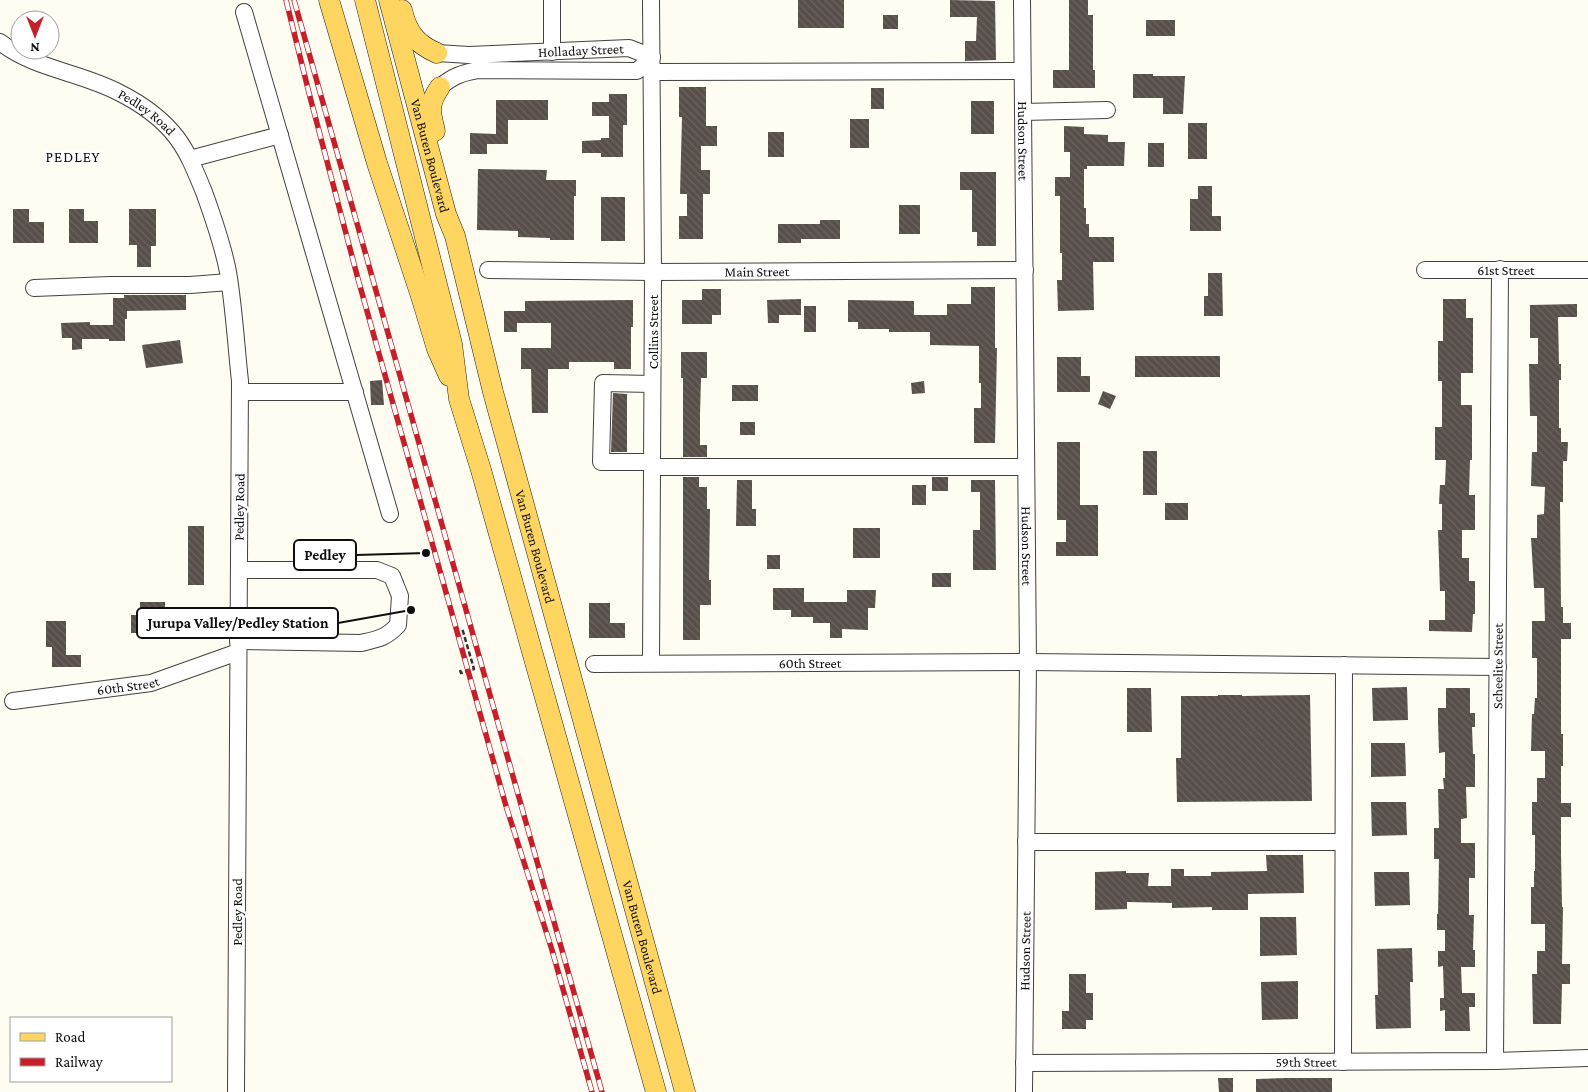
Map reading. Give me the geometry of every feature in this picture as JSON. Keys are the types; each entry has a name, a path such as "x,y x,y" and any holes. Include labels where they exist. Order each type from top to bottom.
{"main road":[{"path":"329,0 376,163 437,348 459,399"},
{"name":"Van Buren Boulevard","path":"364,0 452,344 459,399 481,470 656,1092"},
{"name":"Van Buren Boulevard","path":"389,0 446,214 455,236 495,400 685,1092"},
{"path":"399,0 404,20 417,42 436,53"},
{"path":"440,87 433,97 430,112 456,211 455,236"}],"street":[{"path":"552,0 552,52"},
{"name":"Collins Street","path":"651,0 653,272 651,663"},
{"name":"Hudson Street","path":"1022,0 1028,662 1024,1092"},
{"path":"244,12 390,514"},
{"name":"Pedley Road","path":"0,42 13,52 38,63 101,83 134,100 156,116 176,137 190,158 211,210 228,271 240,381 236,1092"},
{"name":"Holladay Street","path":"436,53 469,55 629,48 652,64"},
{"name":"Holladay Street","path":"440,87 451,78 478,70 637,71 652,64"},
{"path":"652,64 1022,71"},
{"path":"1023,112 1108,110"},
{"path":"190,158 280,135"},
{"name":"Scheelite Street","path":"1495,1061 1500,269"},
{"name":"Main Street","path":"488,270 653,272 1025,270"},
{"name":"61st Street","path":"1425,270 1588,270"},
{"path":"34,288 110,285 190,285 229,282"},
{"path":"652,384 603,383 601,462 652,465 1026,467"},
{"path":"240,392 356,392"},
{"path":"238,646 362,643 378,639 388,635 398,625 400,596 392,576 377,570 239,570"},
{"name":"60th Street","path":"13,701 151,683 238,646"},
{"name":"60th Street","path":"594,664 1028,662 1498,667"},
{"path":"1343,1062 1344,665"},
{"path":"1026,842 1343,842"},
{"name":"59th Street","path":"1024,1063 1495,1061 1588,1058"}],"path":[{"path":"460,670 461,673 474,669 462,628"}],"building":[{"path":"798,0 844,0 844,28 798,28"},
{"path":"950,0 995,1 996,60 965,61 965,41 976,41 977,17 950,17"},
{"path":"1069,0 1088,0 1088,15 1093,15 1093,70 1095,70 1095,88 1053,88 1053,70 1069,70"},
{"path":"883,15 898,15 898,29 883,29"},
{"path":"1146,20 1175,20 1175,36 1146,36"},
{"path":"1133,74 1185,76 1183,114 1163,114 1163,98 1133,98"},
{"path":"679,87 706,87 706,126 717,126 717,146 701,146 701,170 710,170 710,194 703,194 703,239 679,239 679,216 687,216 687,194 680,194 682,117 679,117"},
{"path":"871,88 884,88 884,109 871,109"},
{"path":"609,94 627,94 627,125 623,125 623,157 601,157 601,153 582,153 582,141 609,138 609,116 592,116 592,102 609,102"},
{"path":"496,100 548,100 548,120 508,120 508,144 487,144 487,154 470,154 470,133 496,134"},
{"path":"971,101 994,101 994,134 971,134"},
{"path":"850,119 869,119 869,148 850,148"},
{"path":"1188,123 1207,123 1207,159 1188,159"},
{"path":"1064,126 1084,127 1084,134 1108,135 1108,142 1125,142 1124,166 1087,166 1087,169 1084,169 1084,208 1086,208 1086,224 1089,224 1089,237 1114,237 1114,262 1093,262 1094,310 1058,311 1057,280 1062,280 1062,253 1060,253 1060,196 1055,196 1055,177 1070,177 1070,152 1064,152"},
{"path":"768,132 784,132 784,157 768,157"},
{"path":"1148,143 1164,143 1164,167 1148,167"},
{"path":"478,169 547,170 546,180 576,180 574,240 518,237 518,231 477,230"},
{"path":"960,172 996,172 996,246 977,246 977,232 972,232 972,190 960,190"},
{"path":"1198,186 1212,186 1212,216 1221,216 1221,231 1190,231 1190,199 1198,199"},
{"path":"601,197 625,197 625,241 601,241"},
{"path":"899,205 920,205 920,234 899,234"},
{"path":"13,209 29,209 29,222 44,222 44,243 13,243"},
{"path":"69,209 84,209 84,221 98,221 98,243 69,243"},
{"path":"129,209 156,209 156,246 151,246 151,267 137,267 137,245 129,245"},
{"path":"820,220 840,220 840,239 801,239 801,243 778,243 778,224 820,224"},
{"path":"1208,273 1222,273 1223,316 1204,316 1204,296 1208,296"},
{"path":"971,287 995,287 995,348 997,348 995,443 974,443 974,408 981,408 979,346 930,345 930,332 889,332 889,329 858,329 858,322 848,322 848,300 914,301 914,315 947,315 947,304 971,304"},
{"path":"702,289 721,289 721,315 712,315 712,324 682,324 682,300 702,300"},
{"path":"124,295 186,295 186,310 127,311 125,341 82,339 82,349 72,350 72,338 62,338 61,323 90,322 90,325 113,325 113,298 124,298"},
{"path":"801,299 801,315 779,315 779,323 768,323 767,300"},
{"path":"1443,299 1466,299 1466,318 1473,318 1473,373 1461,373 1461,405 1472,405 1472,460 1470,460 1469,495 1475,495 1475,530 1462,530 1462,558 1469,558 1469,581 1475,581 1475,614 1473,614 1472,632 1429,631 1429,620 1445,620 1445,591 1440,591 1438,530 1442,530 1442,504 1439,504 1440,485 1445,485 1446,460 1435,460 1435,427 1442,427 1442,381 1438,381 1438,341 1443,341"},
{"path":"633,300 631,369 614,369 614,362 569,362 569,369 548,369 548,413 532,413 531,369 521,369 521,348 551,348 551,323 517,323 517,332 504,332 504,311 525,311 525,301"},
{"path":"1577,304 1577,317 1558,317 1559,364 1561,364 1559,428 1561,428 1561,442 1568,442 1567,461 1563,461 1563,502 1560,502 1561,607 1563,607 1563,623 1571,623 1571,639 1561,639 1563,766 1561,766 1561,803 1571,803 1571,817 1561,817 1561,852 1563,907 1562,964 1570,964 1570,984 1562,984 1561,1024 1533,1024 1532,974 1537,974 1537,951 1545,951 1545,924 1531,924 1531,887 1534,887 1535,871 1535,835 1532,835 1532,802 1537,802 1537,778 1545,778 1545,751 1531,751 1532,714 1534,714 1535,698 1537,698 1537,658 1532,658 1532,621 1545,621 1544,588 1534,588 1531,538 1537,538 1537,515 1544,514 1545,487 1531,486 1532,452 1537,452 1537,416 1530,416 1529,364 1538,364 1538,338 1530,338 1530,305"},
{"path":"804,306 816,306 816,332 804,332"},
{"path":"180,340 183,363 146,368 142,345"},
{"path":"681,352 707,352 707,378 701,378 700,445 707,445 707,457 683,457 683,378 681,378"},
{"path":"1135,356 1220,356 1220,377 1135,377"},
{"path":"1057,357 1081,357 1081,376 1090,376 1090,392 1057,392"},
{"path":"382,380 384,405 371,405 370,381"},
{"path":"924,381 925,393 912,394 911,383"},
{"path":"732,385 758,385 758,401 732,401"},
{"path":"1103,391 1116,396 1110,409 1098,404"},
{"path":"613,393 627,394 627,452 611,452"},
{"path":"740,422 755,422 755,435 740,435"},
{"path":"1057,442 1080,442 1080,505 1098,505 1098,556 1056,556 1056,542 1066,542 1066,520 1057,520"},
{"path":"1143,451 1157,451 1157,495 1143,495"},
{"path":"683,477 699,477 699,487 707,487 707,509 710,509 709,580 711,580 711,605 700,605 700,640 683,640"},
{"path":"932,477 948,477 948,491 932,491"},
{"path":"737,480 752,480 752,509 756,509 756,526 736,526"},
{"path":"971,480 995,480 996,570 973,570 973,530 980,530 980,492 971,492"},
{"path":"912,485 926,485 926,505 912,505"},
{"path":"1165,503 1188,503 1188,520 1165,520"},
{"path":"188,526 204,526 204,585 188,585"},
{"path":"853,528 880,528 880,558 853,558"},
{"path":"767,555 780,555 780,569 767,569"},
{"path":"932,573 951,573 951,587 932,587"},
{"path":"773,588 804,588 804,602 847,602 847,590 876,590 875,608 868,608 868,630 842,629 842,638 830,638 830,623 813,623 813,617 791,617 791,610 773,610"},
{"path":"140,602 165,602 165,609 190,609 190,633 131,633 131,615 140,615"},
{"path":"589,603 610,603 610,623 625,623 625,638 589,638"},
{"path":"46,621 66,621 66,655 81,655 81,667 52,667 52,647 46,647"},
{"path":"1407,687 1408,720 1373,721 1372,688"},
{"path":"1127,688 1151,688 1152,732 1127,732"},
{"path":"1446,688 1470,688 1470,713 1475,713 1475,727 1472,727 1473,754 1475,754 1475,787 1466,787 1467,818 1461,819 1461,843 1475,843 1475,878 1469,878 1469,915 1474,915 1473,950 1475,950 1475,967 1461,967 1462,993 1475,993 1475,1007 1469,1007 1470,1031 1445,1031 1445,1010 1440,1011 1440,998 1444,998 1443,966 1438,967 1438,951 1445,951 1445,930 1437,930 1439,859 1434,859 1434,828 1439,828 1438,789 1444,789 1443,778 1445,778 1445,752 1439,753 1438,708 1446,708"},
{"path":"1310,695 1312,801 1177,802 1176,758 1181,758 1181,696"},
{"path":"1371,743 1405,743 1406,776 1371,777"},
{"path":"1371,802 1406,802 1407,835 1372,836"},
{"path":"1266,855 1303,855 1304,893 1248,894 1248,910 1212,910 1212,907 1172,908 1172,903 1127,902 1127,909 1095,910 1095,872 1126,871 1126,873 1149,873 1148,886 1171,886 1171,869 1184,869 1184,876 1211,876 1211,872 1267,871"},
{"path":"1374,872 1409,872 1410,905 1375,906"},
{"path":"1260,917 1296,917 1297,955 1260,956"},
{"path":"1412,948 1413,982 1410,982 1411,1028 1376,1029 1375,995 1378,995 1377,949"},
{"path":"1069,974 1086,974 1086,993 1093,993 1093,1020 1086,1020 1086,1029 1062,1029 1062,1011 1069,1011"},
{"path":"1298,981 1298,1019 1262,1020 1261,982"},
{"path":"1218,1078 1233,1078 1233,1092 1219,1092"},
{"path":"1332,1078 1332,1092 1256,1092 1256,1079"}],"railway":[{"path":"286,0 358,279 506,806 552,950 592,1092"},
{"path":"294,0 602,1092"}],"place":[{"name":"Pedley","path":"426,553"},
{"name":"Jurupa Valley/Pedley Station","path":"411,610"}],"district":[{"name":"PEDLEY","path":"73,157"}]}
